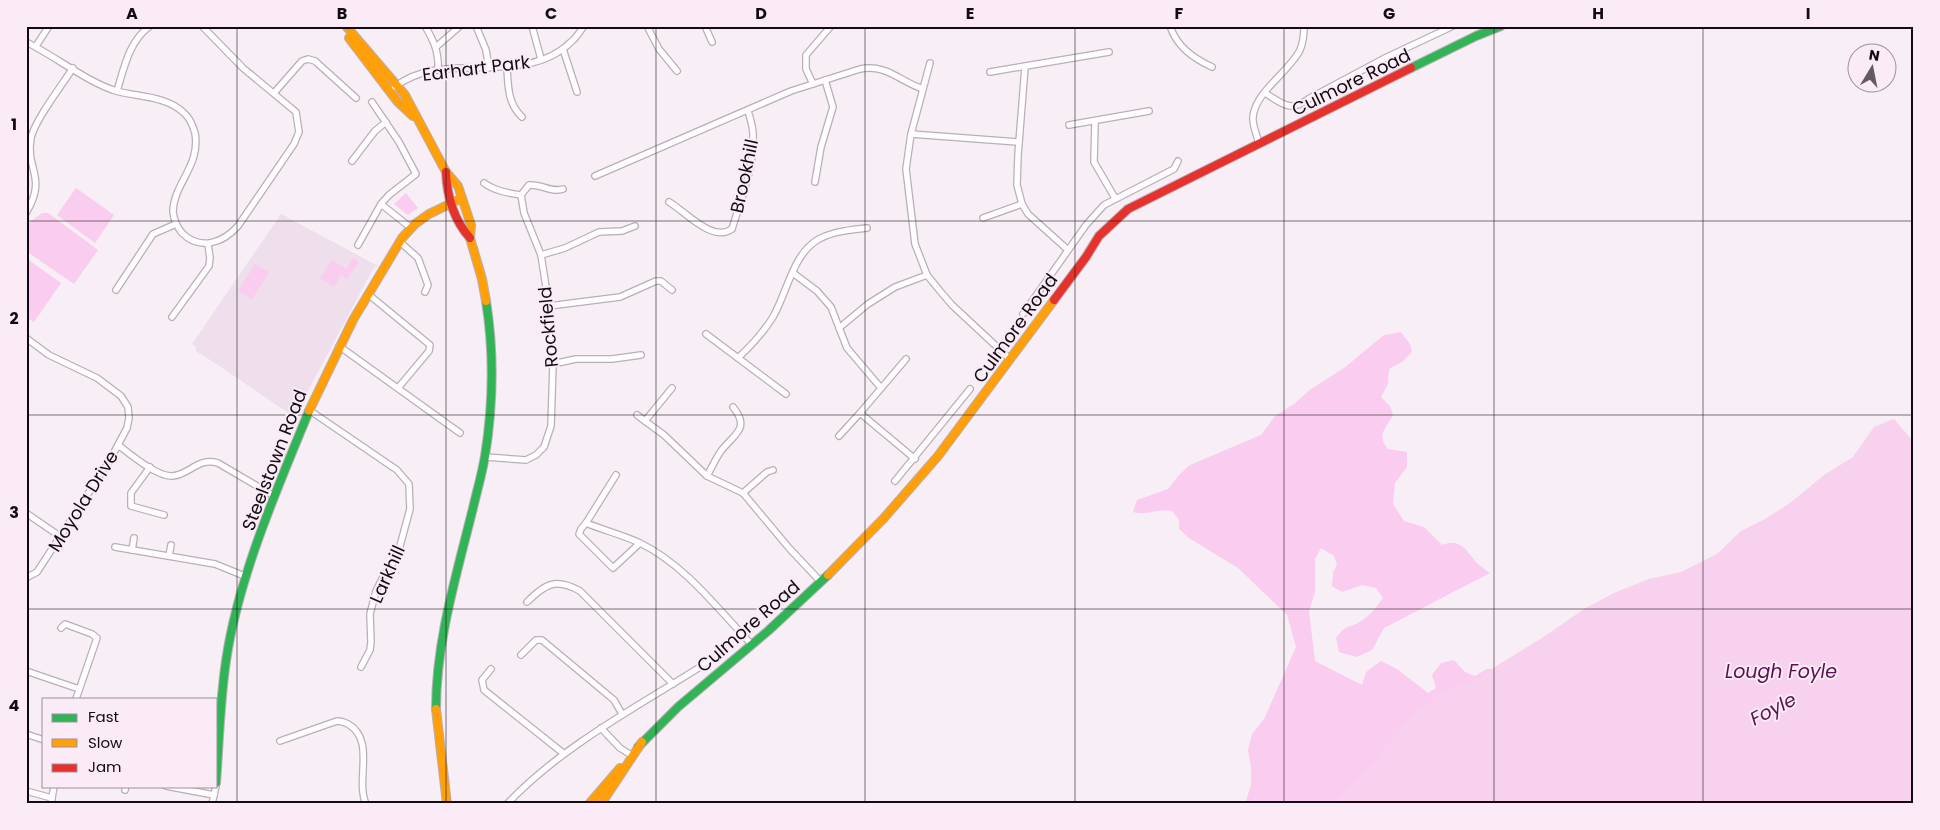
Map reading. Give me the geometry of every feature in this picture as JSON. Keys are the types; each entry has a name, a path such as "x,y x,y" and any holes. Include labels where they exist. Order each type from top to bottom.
{"main road":[{"path":"341,26 389,92 420,121"},
{"path":"346,26 398,85 420,121 446,172 458,186 471,225 470,238 482,279 491,347 490,412 485,457 451,596 436,691 436,720 447,804"},
{"name":"Culmore Road","path":"589,804 642,742 693,694 752,645 820,582 885,517 950,442 1086,258 1099,236 1128,209 1476,36 1501,26"},
{"path":"446,172 446,190 461,230 470,238"},
{"name":"Steelstown Road","path":"218,760 226,661 239,601 274,496 309,410 339,346 400,242 411,228 440,206 462,198"},
{"path":"601,804 642,742"}],"street":[{"path":"36,46 49,26"},
{"path":"116,91 131,48 150,26"},
{"path":"26,42 96,82 116,91 163,101 185,113 193,126 196,149 191,166 177,195 173,216 176,224 190,240 208,244 230,235 290,150 299,132 296,112 243,68 202,26"},
{"path":"425,26 436,47 439,58 438,70"},
{"path":"436,47 460,26"},
{"path":"476,26 486,50 489,68"},
{"path":"532,26 541,59"},
{"name":"Earhart Park","path":"389,92 413,76 438,70 507,68 541,59 563,49 584,26"},
{"path":"648,26 659,49 676,71"},
{"path":"705,26 712,42"},
{"path":"813,84 806,69 806,56 831,26"},
{"path":"1170,26 1173,36 1189,54 1212,67"},
{"path":"1259,143 1252,118 1256,106 1265,93 1285,72 1300,49 1304,26"},
{"path":"1265,93 1279,102 1290,106 1300,106 1310,98 1387,57 1453,26"},
{"path":"563,49 576,92"},
{"path":"990,72 1109,52"},
{"path":"274,93 302,61 308,59 315,61 356,98"},
{"path":"930,63 911,134 906,169 908,198 916,244 927,275 952,305 1010,359"},
{"name":"Brookhill","path":"595,176 791,91 871,67 890,72 913,86 923,89"},
{"path":"1024,67 1018,142 1017,185 1022,204 1028,214 1068,250"},
{"path":"26,213 34,200 37,184 28,146 35,127 73,68"},
{"path":"507,68 511,102 515,111 522,117"},
{"path":"815,182 820,152 833,108 826,80"},
{"path":"358,245 381,204 389,195 416,174 386,122 372,102"},
{"name":"Brookhill","path":"669,202 708,230 728,232 732,229 747,178 754,143 748,111"},
{"path":"1069,125 1149,111"},
{"path":"1095,121 1094,162 1115,198"},
{"path":"352,161 375,131 386,122"},
{"path":"911,134 1018,142"},
{"path":"1023,314 1095,214 1115,198 1174,169 1178,161"},
{"path":"484,183 490,188 521,195 529,185 538,184 555,191 563,189"},
{"name":"Rockfield","path":"485,457 526,460 536,455 544,447 550,426 553,364 549,306 540,255 524,213 521,195"},
{"path":"381,204 411,228"},
{"path":"983,218 1022,204"},
{"path":"116,290 153,234 176,224"},
{"path":"540,255 565,248 600,232 622,232 635,226"},
{"path":"738,358 772,318 796,264 818,240 838,231 868,228"},
{"path":"400,242 418,258 428,285 426,292"},
{"path":"172,317 209,266 208,244"},
{"path":"792,273 817,291 831,307 847,348 881,388"},
{"path":"839,328 868,304 895,287 927,275"},
{"path":"549,306 620,297 656,281 660,281 672,290"},
{"path":"368,294 430,345 429,352 398,388"},
{"path":"706,334 786,394"},
{"name":"Moyola Drive","path":"26,338 50,355 97,378 121,396 128,407 129,418 127,428 118,445 61,537 37,572 26,578"},
{"path":"339,346 460,433"},
{"path":"553,364 576,360 612,359 640,355"},
{"path":"839,436 906,358"},
{"path":"645,420 672,388"},
{"path":"895,481 915,459 970,389"},
{"path":"707,476 722,451 739,432 741,425 740,416 733,407"},
{"name":"Larkhill","path":"309,410 397,470 405,477 409,484 410,509 397,557 384,575 376,591 370,614 370,650 361,667"},
{"path":"860,413 915,459"},
{"path":"637,415 664,435 707,476 742,493 820,582"},
{"path":"118,445 163,475 173,476 202,462 211,460 274,496"},
{"path":"150,467 132,493 131,506 164,515"},
{"path":"742,493 767,472 773,470"},
{"path":"616,475 586,523 580,529 579,534 613,568 640,543"},
{"path":"26,513 61,537"},
{"path":"586,523 640,543 668,560 683,572 752,645"},
{"path":"132,550 134,538"},
{"path":"169,556 171,545"},
{"path":"115,547 216,564 247,577"},
{"path":"528,602 544,587 551,584 570,586 580,591 672,684"},
{"path":"61,628 65,624 92,634 97,638 76,698"},
{"path":"521,655 536,640 542,640 614,700 622,714"},
{"name":"Culmore Road","path":"507,804 564,753 622,714 708,662"},
{"path":"491,669 482,680 484,690 564,753"},
{"path":"26,670 79,689"},
{"path":"280,741 337,721 342,721 354,728 360,734 363,743 364,795 366,804"},
{"path":"602,728 620,748 631,756"},
{"path":"26,734 42,739"},
{"path":"26,791 52,801 54,788"},
{"path":"177,788 214,795"},
{"name":"Steelstown Road","path":"212,804 215,788"}],"shaded area":[{"path":"76,188 114,215 95,243 57,215"},
{"path":"406,193 418,208 408,215 394,204"},
{"path":"42,213 48,213 98,250 74,284 26,251 26,225"},
{"path":"281,214 378,266 374,267 294,417 196,351 196,347 192,344"},
{"path":"26,258 61,283 34,322 26,317"},
{"path":"353,258 359,262 347,279 341,275 334,287 320,278 332,260 346,269"},
{"path":"255,264 269,273 252,299 238,291"},
{"path":"1401,332 1410,344 1412,352 1402,362 1389,369 1388,384 1381,397 1390,406 1393,415 1382,435 1384,444 1388,449 1407,452 1407,467 1395,483 1393,504 1404,521 1424,527 1442,545 1449,543 1459,544 1490,573 1384,628 1372,650 1357,657 1339,652 1336,638 1346,628 1357,624 1368,616 1383,598 1376,588 1362,585 1342,592 1332,586 1333,573 1337,565 1334,556 1321,548 1315,559 1315,592 1309,611 1315,661 1362,685 1366,672 1381,661 1397,669 1428,693 1436,688 1432,675 1441,663 1454,660 1465,672 1475,676 1487,669 1503,671 1353,804 1245,804 1251,785 1251,767 1248,750 1252,734 1264,719 1296,647 1287,615 1238,568 1189,538 1179,529 1179,520 1172,511 1133,512 1137,500 1168,489 1190,465 1261,435 1275,416 1294,404 1311,389 1344,368 1384,335"}],"water":[{"name":"Lough Foyle","path":"1894,419 1914,440 1914,804 1335,804 1417,711 1443,692 1475,679 1542,638 1584,609 1614,593 1649,579 1681,572 1717,554 1741,531 1790,503 1824,475 1853,457 1874,427"}],"traffic: fast":[{"path":"1411,68 1476,36 1501,26"},
{"path":"436,709 443,633 488,437 491,359 486,301"},
{"path":"218,753 226,661 240,598 260,534 309,411"},
{"path":"638,747 678,707 768,631 828,575"}],"traffic: slow":[{"path":"346,26 405,95 446,172 458,186 471,225 470,238 482,279 486,301"},
{"path":"349,38 397,101 413,116"},
{"path":"309,411 353,320 402,238 415,224 429,214 462,198"},
{"path":"828,575 884,518 938,456 1054,300"},
{"path":"436,709 447,804"},
{"path":"601,804 642,742"},
{"path":"589,804 620,768"}],"traffic: jam":[{"path":"1054,300 1099,236 1128,209 1411,68"},
{"path":"446,172 452,207 459,223 470,238"}],"water label":[{"name":"Foyle","path":"1773,709"}]}
